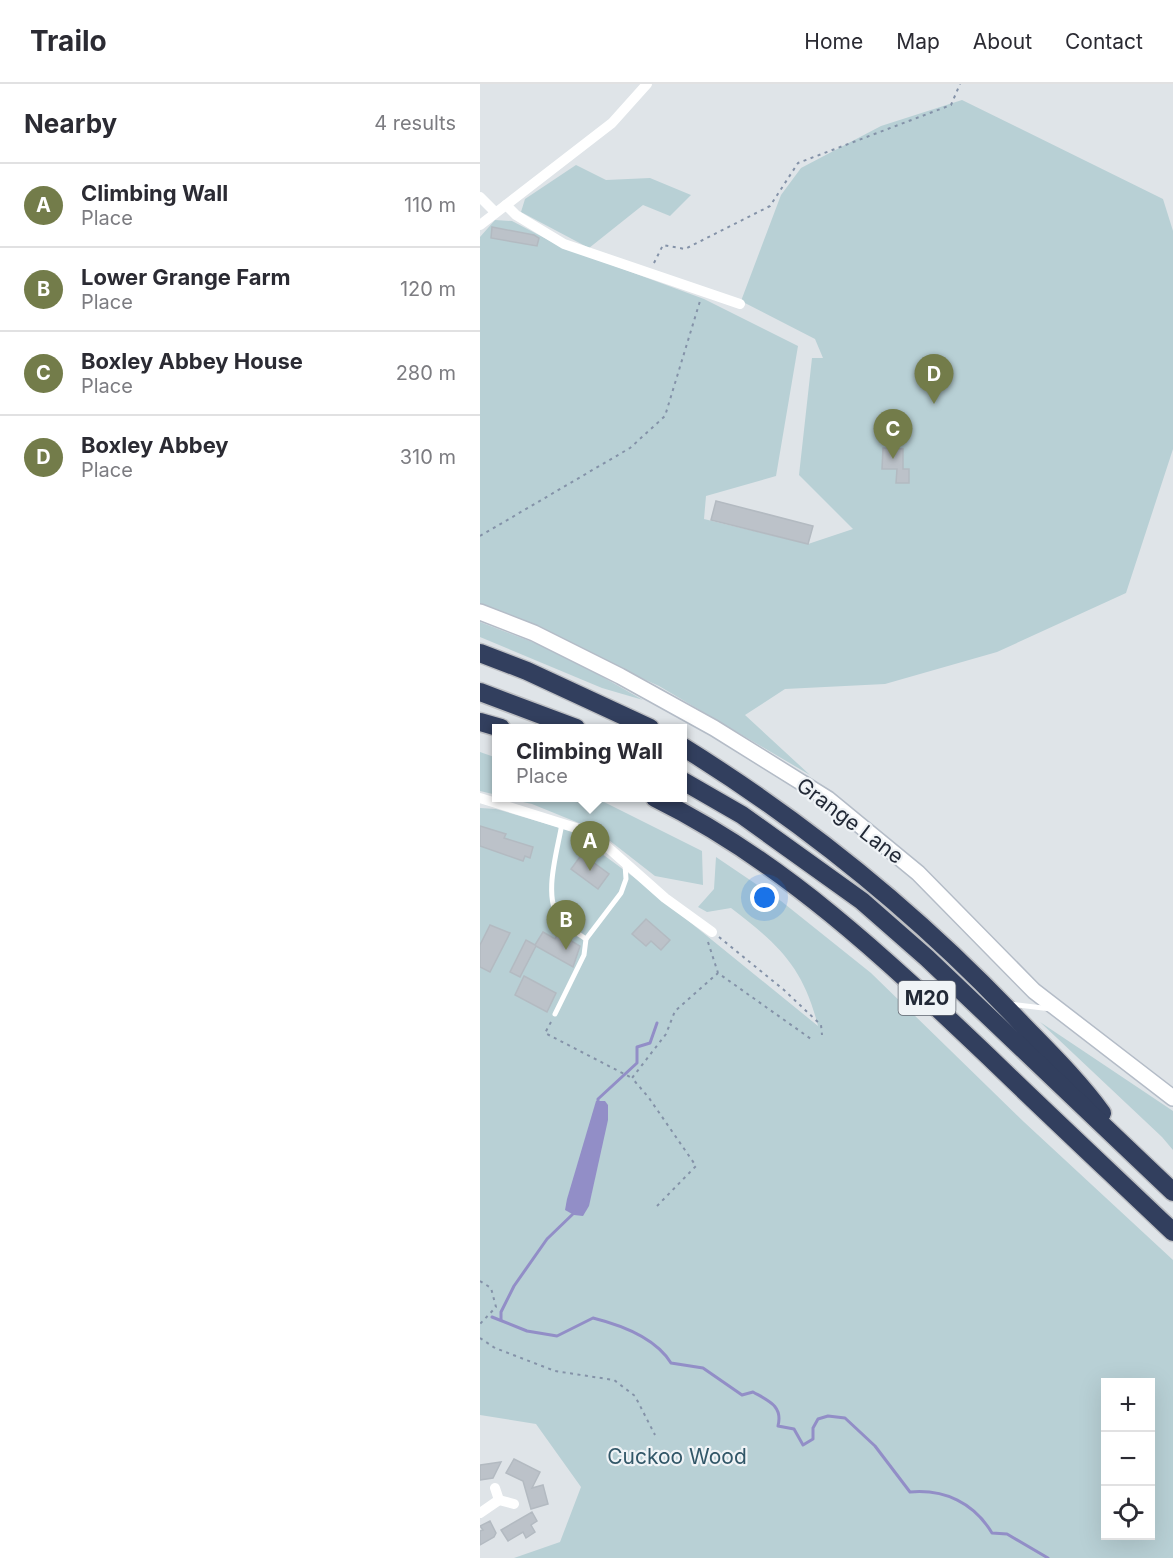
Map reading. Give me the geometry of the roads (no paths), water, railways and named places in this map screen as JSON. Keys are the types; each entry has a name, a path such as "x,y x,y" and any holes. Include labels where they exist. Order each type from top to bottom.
{"highway":[{"path":"480,653 527,671 552,685 639,724"},
{"path":"480,664 523,679 552,685"},
{"path":"480,692 563,724"},
{"name":"M20","path":"687,750 749,789 844,859 939,940 1087,1094 1128,1148"},
{"name":"M20","path":"687,783 742,815 862,901 927,958 1173,1192"},
{"name":"M20","path":"662,802 785,877 835,916 887,960 1173,1232"}],"street":[{"path":"480,225 612,123 647,84"},
{"path":"480,197 495,212"},
{"path":"506,205 516,215 564,244 740,304"},
{"name":"Grange Lane","path":"480,612 534,633 620,676 714,728 828,799 918,873 1034,991 1173,1098"},
{"path":"493,802 576,828 604,844 665,898 709,929"},
{"path":"495,1488 499,1500"},
{"path":"499,1500 514,1504"},
{"path":"480,1514 499,1500"}],"lane":[{"path":"562,823 553,884 553,902 559,919 586,939"},
{"path":"555,1014 584,955 586,939 621,893 626,879 626,862"},
{"path":"1002,1003 1059,1010"}],"waterway":[{"path":"598,1103 598,1099 637,1063 637,1047 650,1043 657,1023"},
{"path":"501,1320 501,1312 514,1286 547,1239 575,1212"},
{"path":"492,1317 527,1331 557,1336 593,1318 626,1328 647,1339 671,1363 703,1368 742,1395 753,1392 769,1401 777,1409 778,1426 794,1429 803,1445 813,1439 813,1428 818,1419 828,1416 845,1418 875,1446 910,1492 935,1493 957,1500 977,1514 992,1533 1007,1534 1048,1558"}],"place":[{"name":"Boxley Abbey","path":"934,404"},
{"name":"Boxley Abbey House","path":"893,459"},
{"name":"Climbing Wall","path":"590,871"},
{"name":"Lower Grange Farm","path":"566,950"}],"park label":[{"name":"Cuckoo Wood","path":"677,1457"}]}
